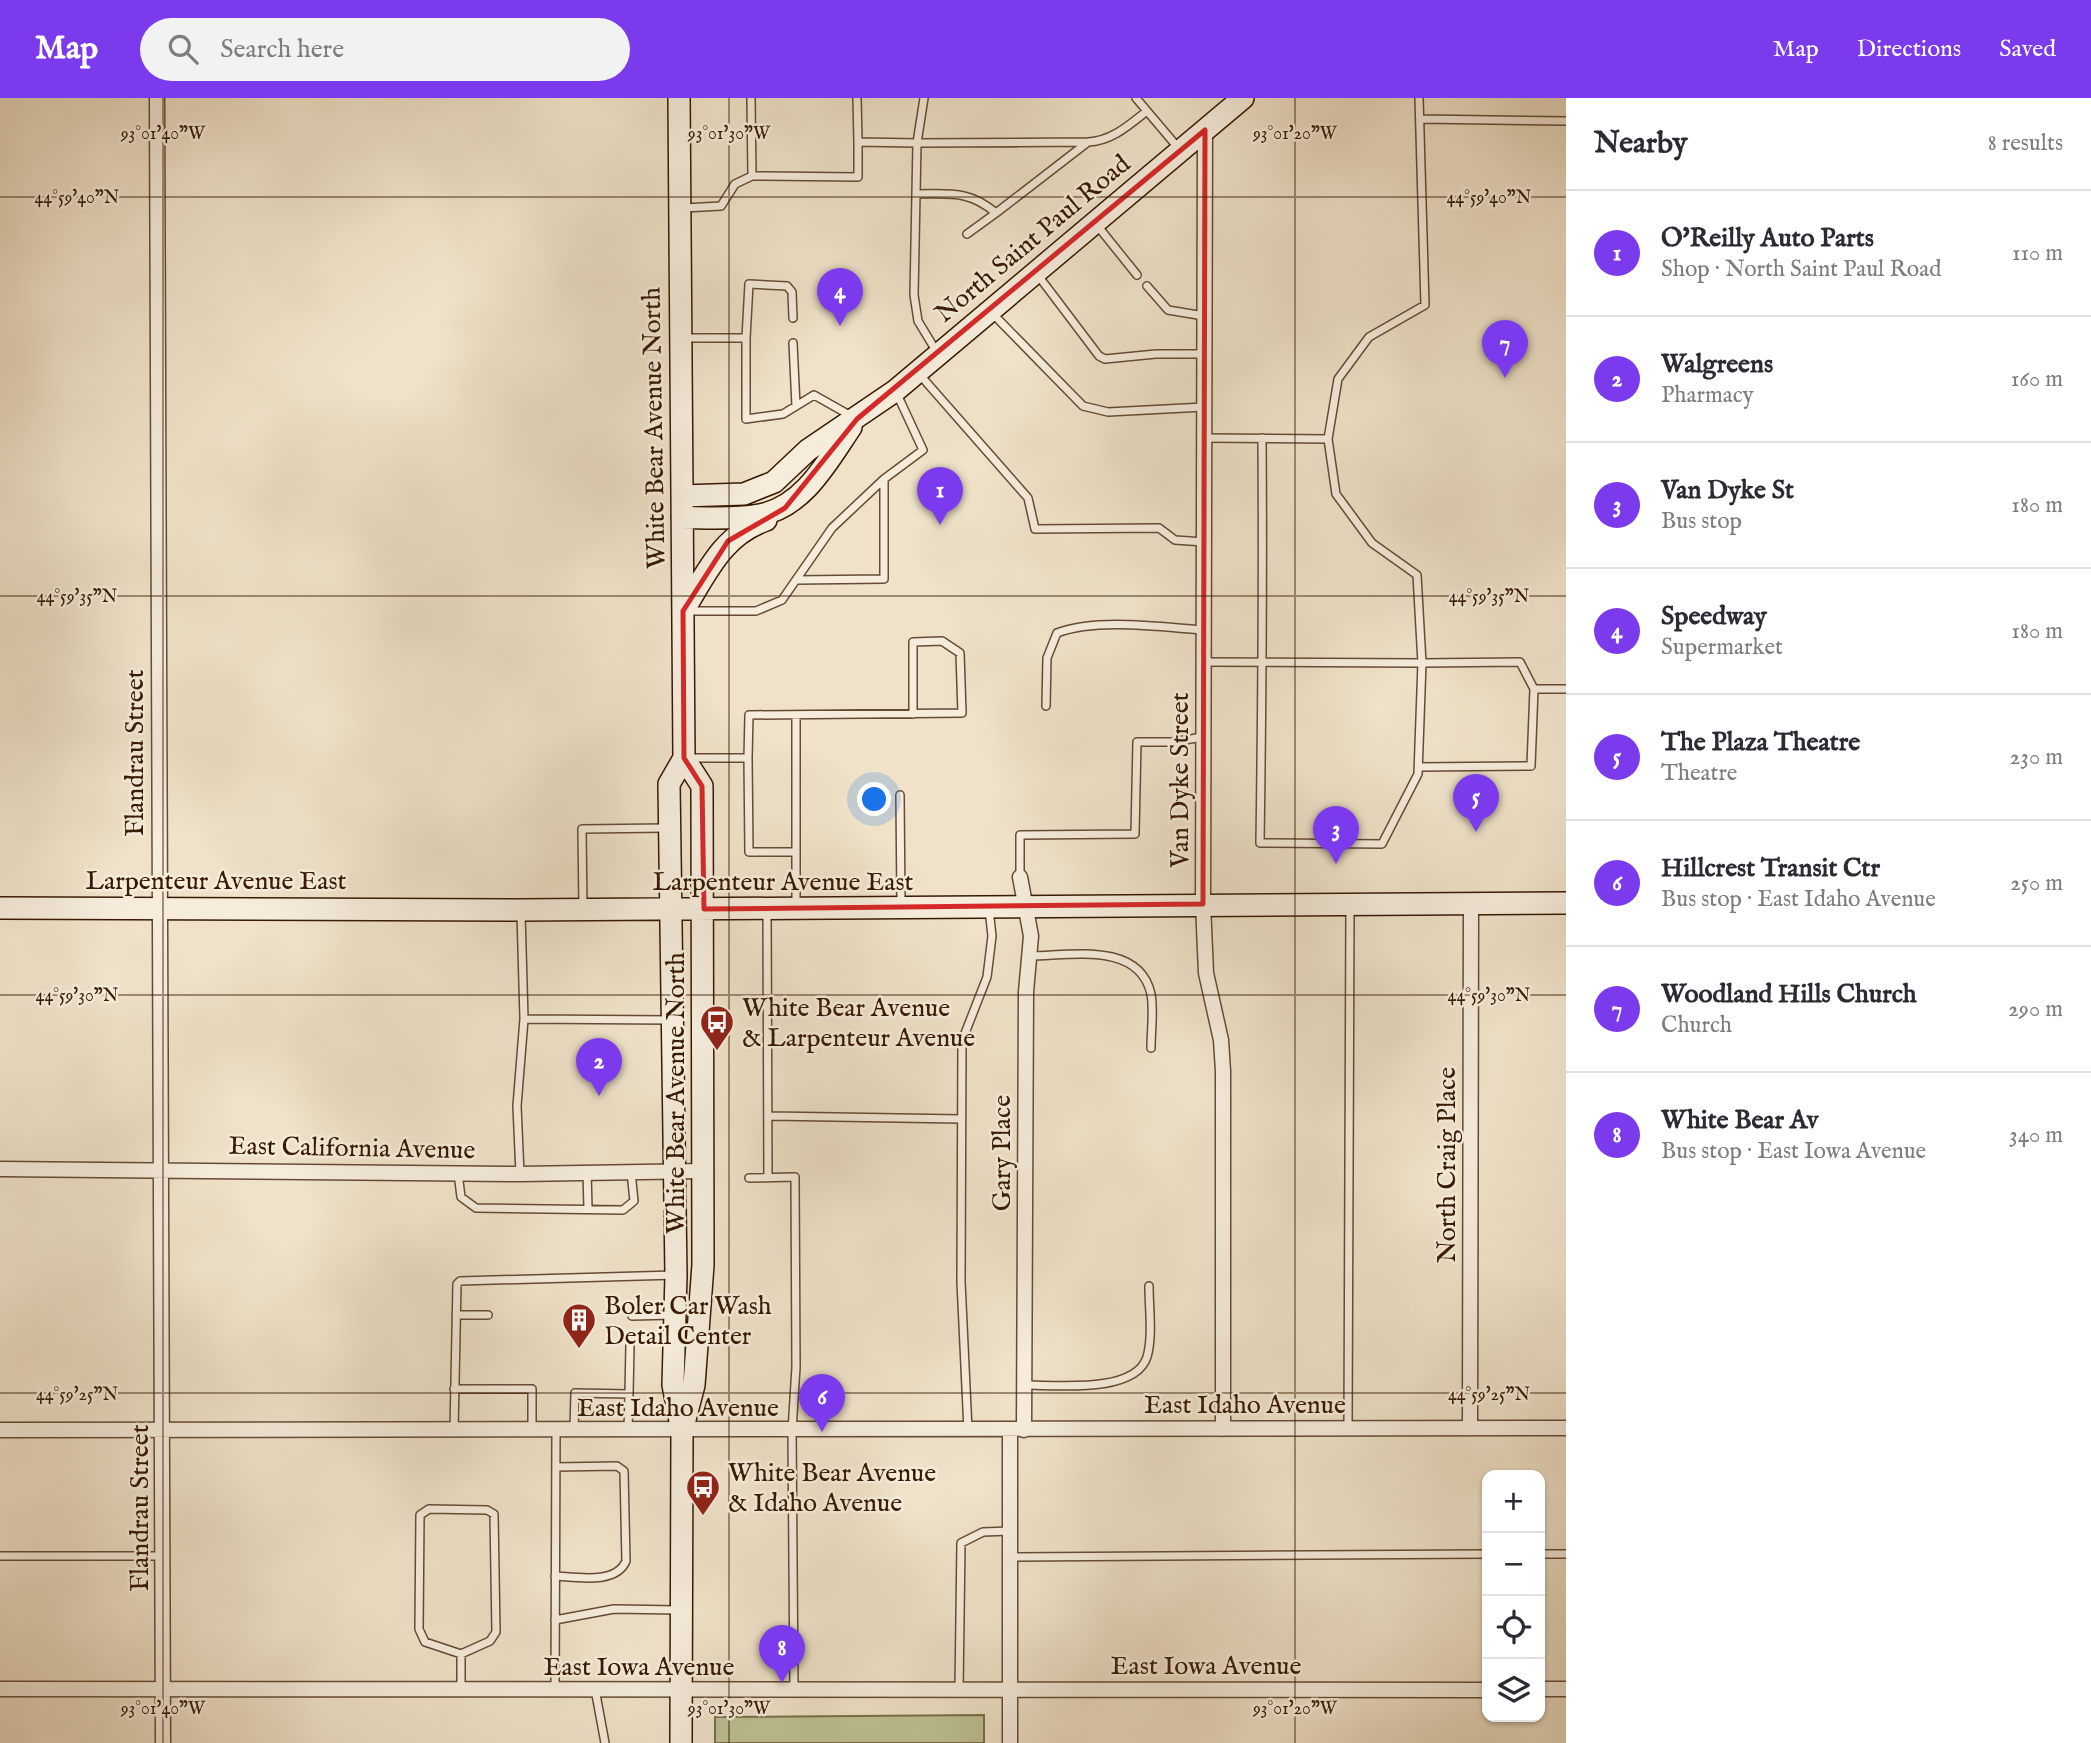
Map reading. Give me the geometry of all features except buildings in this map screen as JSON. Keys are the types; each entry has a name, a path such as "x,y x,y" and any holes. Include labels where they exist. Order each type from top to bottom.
{"street":[{"name":"Flandrau Street","path":"157,98 163,1743"},
{"name":"White Bear Avenue North","path":"679,98 684,758 669,784 673,909 676,1275 673,1385 682,1431 681,1743"},
{"name":"North Saint Paul Road","path":"682,496 737,495 762,489 808,450 895,391 1243,98"},
{"name":"Van Dyke Street","path":"1205,130 1203,904 1206,974 1221,1040 1223,1071 1223,1429"},
{"name":"North Saint Paul Road","path":"682,518 761,515 792,500 827,463 857,419"},
{"path":"683,611 727,541 741,531 778,514 792,500"},
{"name":"White Bear Avenue North","path":"682,1431 694,1385 701,1316 704,909 702,786 684,758"},
{"name":"Gary Place","path":"1010,1743 1010,1531 1017,1430 1026,1385 1026,992 1031,936 1020,877"},
{"name":"North Craig Place","path":"1471,903 1471,1428"},
{"name":"Larpenteur Avenue East","path":"0,908 520,910 1566,904"},
{"name":"East California Avenue","path":"0,1169 520,1174 703,1171"},
{"name":"East Idaho Avenue","path":"0,1430 1566,1428"},
{"name":"East Iowa Avenue","path":"0,1689 1482,1690"},
{"path":"1545,1689 1566,1689"}],"lane":[{"path":"751,98 752,176"},
{"path":"680,209 721,206 735,184 752,176 858,177 857,98"},
{"path":"924,98 917,143 914,295 918,321 938,354"},
{"path":"1136,98 1180,150"},
{"path":"1262,438 1260,843 1382,844 1419,774 1422,663 1417,575 1372,543 1336,494 1328,439 1338,379 1369,337 1425,305 1419,98"},
{"path":"858,142 1101,141 1117,134 1147,111"},
{"path":"1420,119 1566,121"},
{"path":"967,234 1088,142"},
{"path":"916,194 967,195 982,201 996,214"},
{"path":"1095,222 1138,275"},
{"path":"1035,272 1099,356 1105,359 1156,354 1205,354"},
{"path":"793,318 792,292 787,286 749,284 746,419 783,414 814,395 857,419"},
{"path":"1147,286 1168,310 1205,316"},
{"path":"990,311 1083,407 1108,412 1205,407"},
{"path":"680,338 746,338"},
{"path":"793,343 796,406"},
{"path":"918,372 1028,498 1035,529 1159,528 1175,540 1204,542"},
{"path":"683,611 757,611 782,600 832,528 884,479 923,450 914,424 895,391"},
{"path":"1204,438 1328,439"},
{"path":"796,580 884,579 884,479"},
{"path":"1046,706 1046,658 1057,633 1073,627 1150,626 1204,631"},
{"path":"796,852 749,852 748,715 962,713 960,653 942,641 913,642 913,713"},
{"path":"1204,662 1520,662 1534,690 1531,766 1419,767"},
{"path":"1534,690 1566,689"},
{"path":"796,715 796,909"},
{"path":"1020,877 1020,835 1135,834 1138,742 1172,742 1204,737"},
{"path":"684,758 748,758"},
{"path":"900,794 901,908"},
{"path":"583,909 582,829 670,828"},
{"path":"1348,1429 1350,904"},
{"path":"968,1430 961,1282 962,1041 987,977 992,936 989,908"},
{"path":"767,909 770,1116 768,1178"},
{"path":"520,910 524,1019 517,1106 520,1174"},
{"path":"1029,956 1108,956 1126,959 1144,976 1151,995 1151,1048"},
{"path":"524,1019 674,1019"},
{"path":"770,1116 961,1119"},
{"path":"587,1172 588,1209"},
{"path":"458,1173 461,1197 476,1208 623,1210 634,1201 631,1172"},
{"path":"749,1178 795,1177 796,1367 792,1431 794,1691"},
{"path":"454,1431 457,1284 460,1281 676,1275"},
{"path":"1026,1385 1105,1385 1126,1379 1146,1362 1149,1286"},
{"path":"456,1315 488,1315"},
{"path":"632,1316 675,1315"},
{"path":"628,1431 630,1345"},
{"path":"454,1389 532,1389 532,1431"},
{"path":"574,1431 575,1393 629,1394"},
{"path":"555,1691 556,1431"},
{"path":"555,1576 612,1575 623,1568 626,1561 624,1471 617,1466 556,1467"},
{"path":"429,1509 487,1510 494,1514 496,1632 490,1641 461,1654 425,1642 419,1629 420,1515 429,1509"},
{"path":"959,1690 961,1543 983,1532 1010,1531"},
{"path":"1010,1557 1482,1554"},
{"path":"1545,1554 1566,1554"},
{"path":"0,1556 163,1556"},
{"path":"555,1620 614,1609 681,1610"},
{"path":"461,1654 461,1691"},
{"path":"595,1689 604,1743"}],"highlighted area":[{"path":"1205,130 1203,904 704,909 702,786 684,758 683,611 728,541 785,508 857,419"}],"green space":[{"path":"984,1715 984,1743 715,1743 715,1717"}],"place":[{"name":"Speedway","path":"840,326"},
{"name":"Woodland Hills Church","path":"1505,378"},
{"name":"O'Reilly Auto Parts","path":"940,525"},
{"name":"The Plaza Theatre","path":"1476,832"},
{"name":"Van Dyke St","path":"1336,864"},
{"name":"White Bear Avenue & Larpenteur Avenue","path":"717,1052"},
{"name":"Walgreens","path":"599,1096"},
{"name":"Boler Car Wash Detail Center","path":"579,1350"},
{"name":"Hillcrest Transit Ctr","path":"822,1432"},
{"name":"White Bear Avenue & Idaho Avenue","path":"703,1517"},
{"name":"White Bear Av","path":"782,1683"}]}
